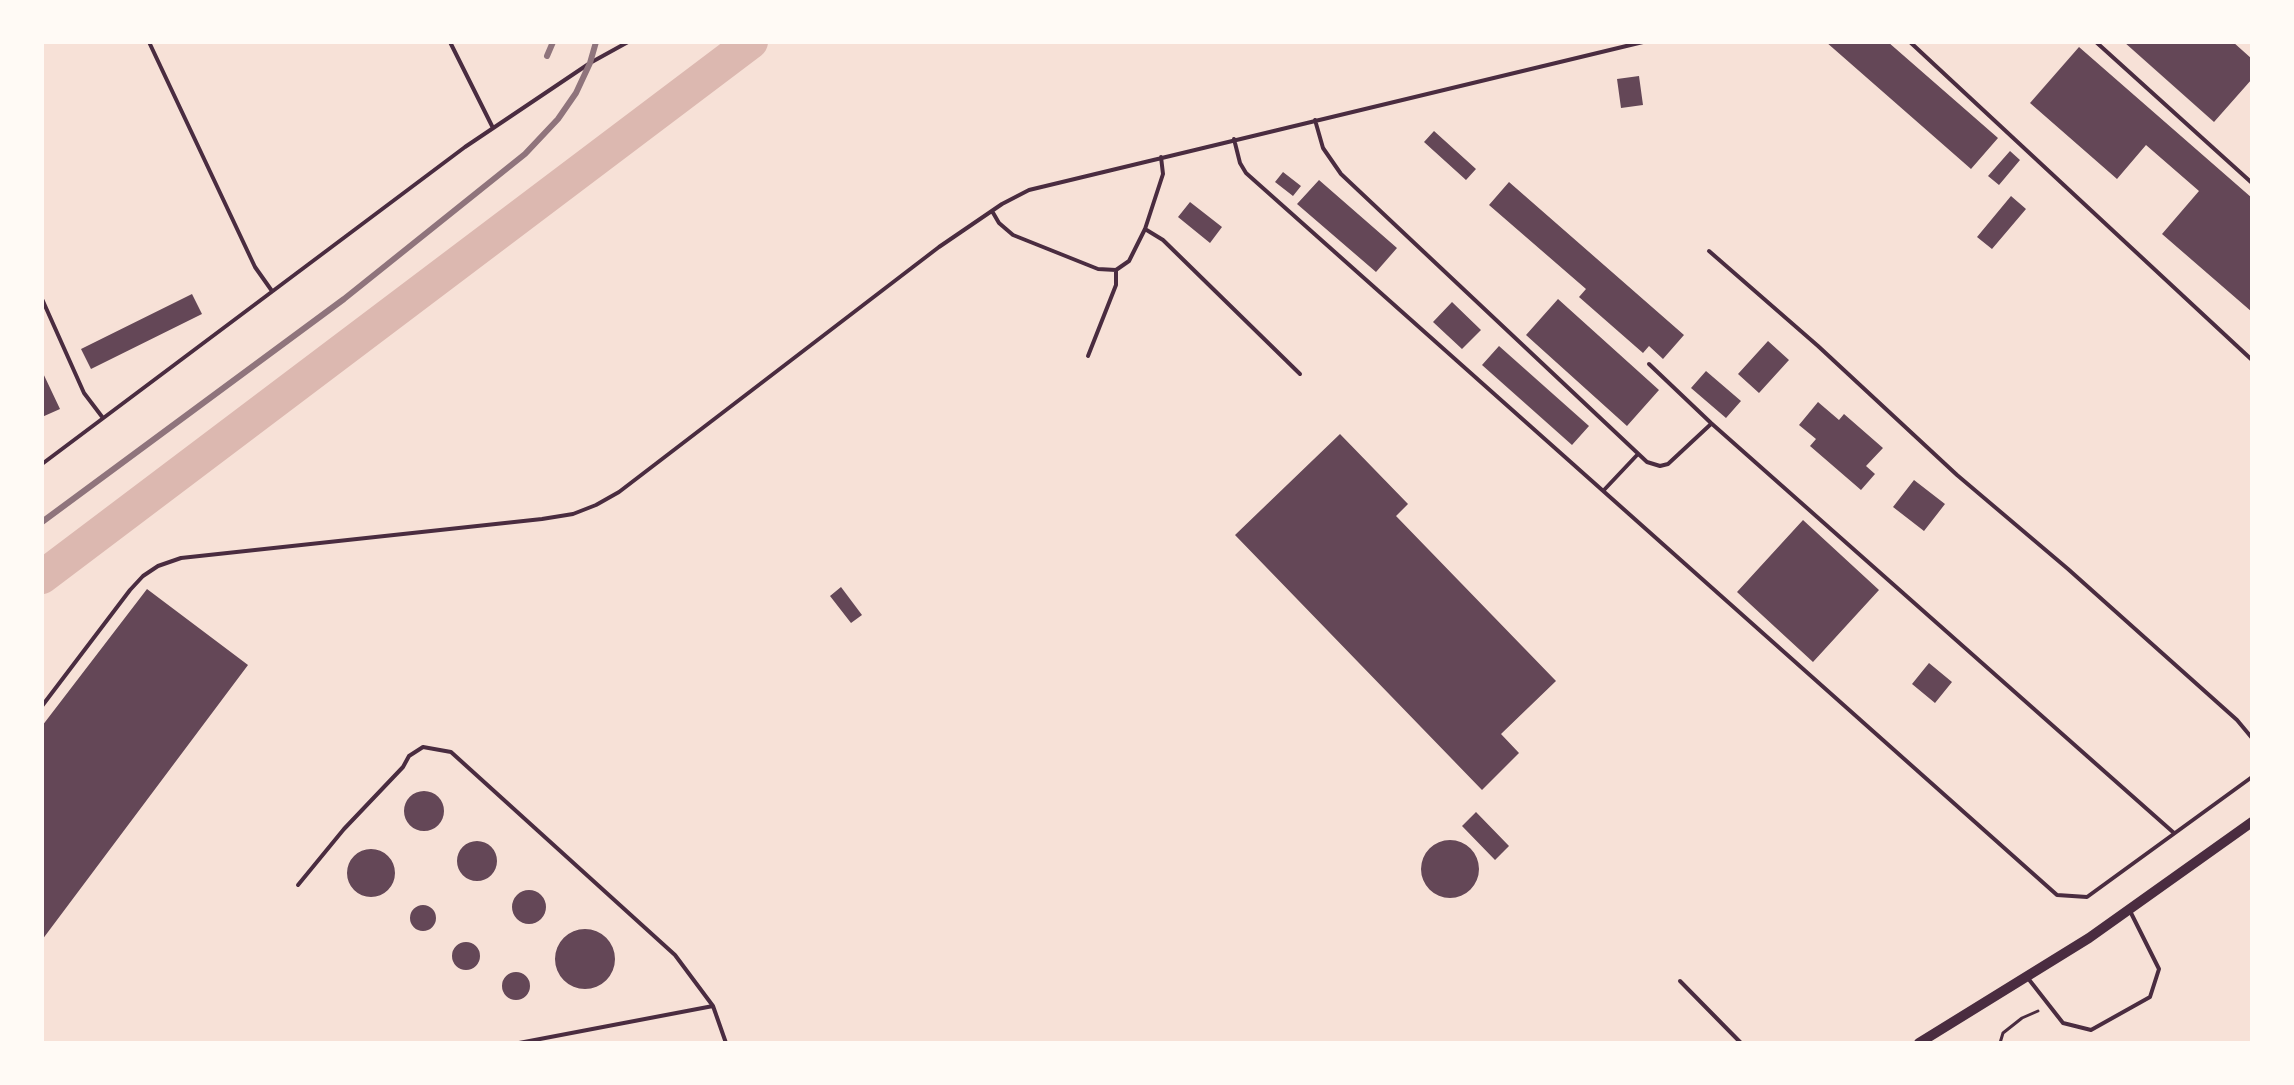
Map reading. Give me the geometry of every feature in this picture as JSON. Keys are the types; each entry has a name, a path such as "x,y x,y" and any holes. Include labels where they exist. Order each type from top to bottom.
{"street":[{"path":"1919,1043 2130,911 2252,822"}],"lane":[{"path":"149,42 255,267 272,291"},
{"path":"450,42 493,128"},
{"path":"42,464 493,128 590,63 628,42"},
{"path":"42,706 130,590 158,566 181,558 542,519 573,514 596,505 619,492 927,256 992,210 1029,190 1643,42"},
{"path":"1910,42 2252,360"},
{"path":"2096,42 2252,183"},
{"path":"1315,120 1323,148 1341,174 1638,454 1653,465 1668,464 1711,423"},
{"path":"1234,139 1246,173 2057,895 2087,897 2252,777"},
{"path":"992,210 999,223 1013,235 1098,269 1116,270 1129,261 1145,229 1163,174 1161,157"},
{"path":"1145,229 1163,240 1300,374"},
{"path":"1709,251 1818,346 1957,475 2237,720 2252,738"},
{"path":"1088,356 1116,285 1116,270"},
{"path":"42,299 84,393 103,418"},
{"path":"1649,364 1711,423 2174,833"},
{"path":"1604,490 1638,454"},
{"path":"298,885 344,829 403,767 409,756 423,747 451,752 675,955 713,1006 726,1043"},
{"path":"2027,977 2063,1023 2091,1030 2150,997 2159,969 2130,911"},
{"path":"1680,981 1741,1043"},
{"path":"519,1043 713,1006"}],"path":[{"path":"2000,1043 2003,1033 2022,1018 2048,1005"}],"building":[{"path":"1826,42 1888,42 1998,138 1971,169"},
{"path":"2124,42 2233,42 2252,59 2252,79 2214,122"},
{"path":"2079,47 2252,198 2252,312 2162,234 2199,191 2146,145 2117,179 2030,103"},
{"path":"1639,76 1643,105 1621,108 1617,79"},
{"path":"1434,131 1476,169 1466,180 1424,142"},
{"path":"2010,151 2020,160 1999,185 1988,176"},
{"path":"1283,172 1301,186 1293,196 1275,182"},
{"path":"1319,180 1397,248 1376,272 1297,204"},
{"path":"1509,182 1684,335 1663,359 1649,346 1643,353 1579,297 1586,289 1489,205"},
{"path":"2011,196 2026,209 1992,249 1977,237"},
{"path":"1190,202 1222,227 1210,243 1178,217"},
{"path":"192,294 202,314 91,369 81,349"},
{"path":"1558,299 1659,390 1627,426 1526,335"},
{"path":"1452,302 1481,330 1462,349 1433,322"},
{"path":"1768,341 1789,360 1759,393 1738,374"},
{"path":"1499,346 1589,426 1572,445 1482,365"},
{"path":"42,371 60,409 42,417"},
{"path":"1706,371 1741,401 1726,418 1691,388"},
{"path":"1818,402 1839,420 1844,414 1883,448 1866,466 1875,474 1861,490 1810,446 1816,439 1799,425"},
{"path":"1340,434 1408,504 1396,516 1556,681 1501,734 1519,753 1482,790 1235,535"},
{"path":"1914,480 1945,504 1924,531 1893,507"},
{"path":"1803,520 1879,590 1813,662 1737,592"},
{"path":"841,587 862,615 851,623 830,596"},
{"path":"147,589 248,665 42,940 42,726"},
{"path":"1929,663 1952,682 1935,703 1912,684"},
{"path":"424,791 438,797 444,811 438,825 424,831 410,825 404,811 410,797"},
{"path":"1476,812 1509,846 1495,860 1462,826"},
{"path":"1450,840 1461,842 1470,849 1477,858 1477,880 1470,889 1461,896 1450,898 1439,896 1430,889 1423,880 1421,869 1423,858 1430,849 1439,842"},
{"path":"477,841 491,847 497,861 491,875 477,881 463,875 457,861 463,847"},
{"path":"371,849 388,856 395,873 388,890 371,897 354,890 347,873 354,856"},
{"path":"529,890 541,895 546,907 541,919 529,924 517,919 512,907 517,895"},
{"path":"423,905 432,909 436,918 432,927 423,931 414,927 410,918 414,909"},
{"path":"585,929 597,931 606,938 613,947 613,971 606,980 597,987 585,989 573,987 564,980 557,971 555,959 557,947 564,938 573,931"},
{"path":"466,942 476,946 480,956 476,966 466,970 456,966 452,956 456,946"},
{"path":"516,972 526,976 530,986 526,996 516,1000 506,996 502,986 506,976"}],"waterway":[{"path":"42,577 751,42"}],"railway":[{"path":"547,56 553,42"},
{"path":"42,522 344,299 525,154 558,119 576,93 596,42"}]}
